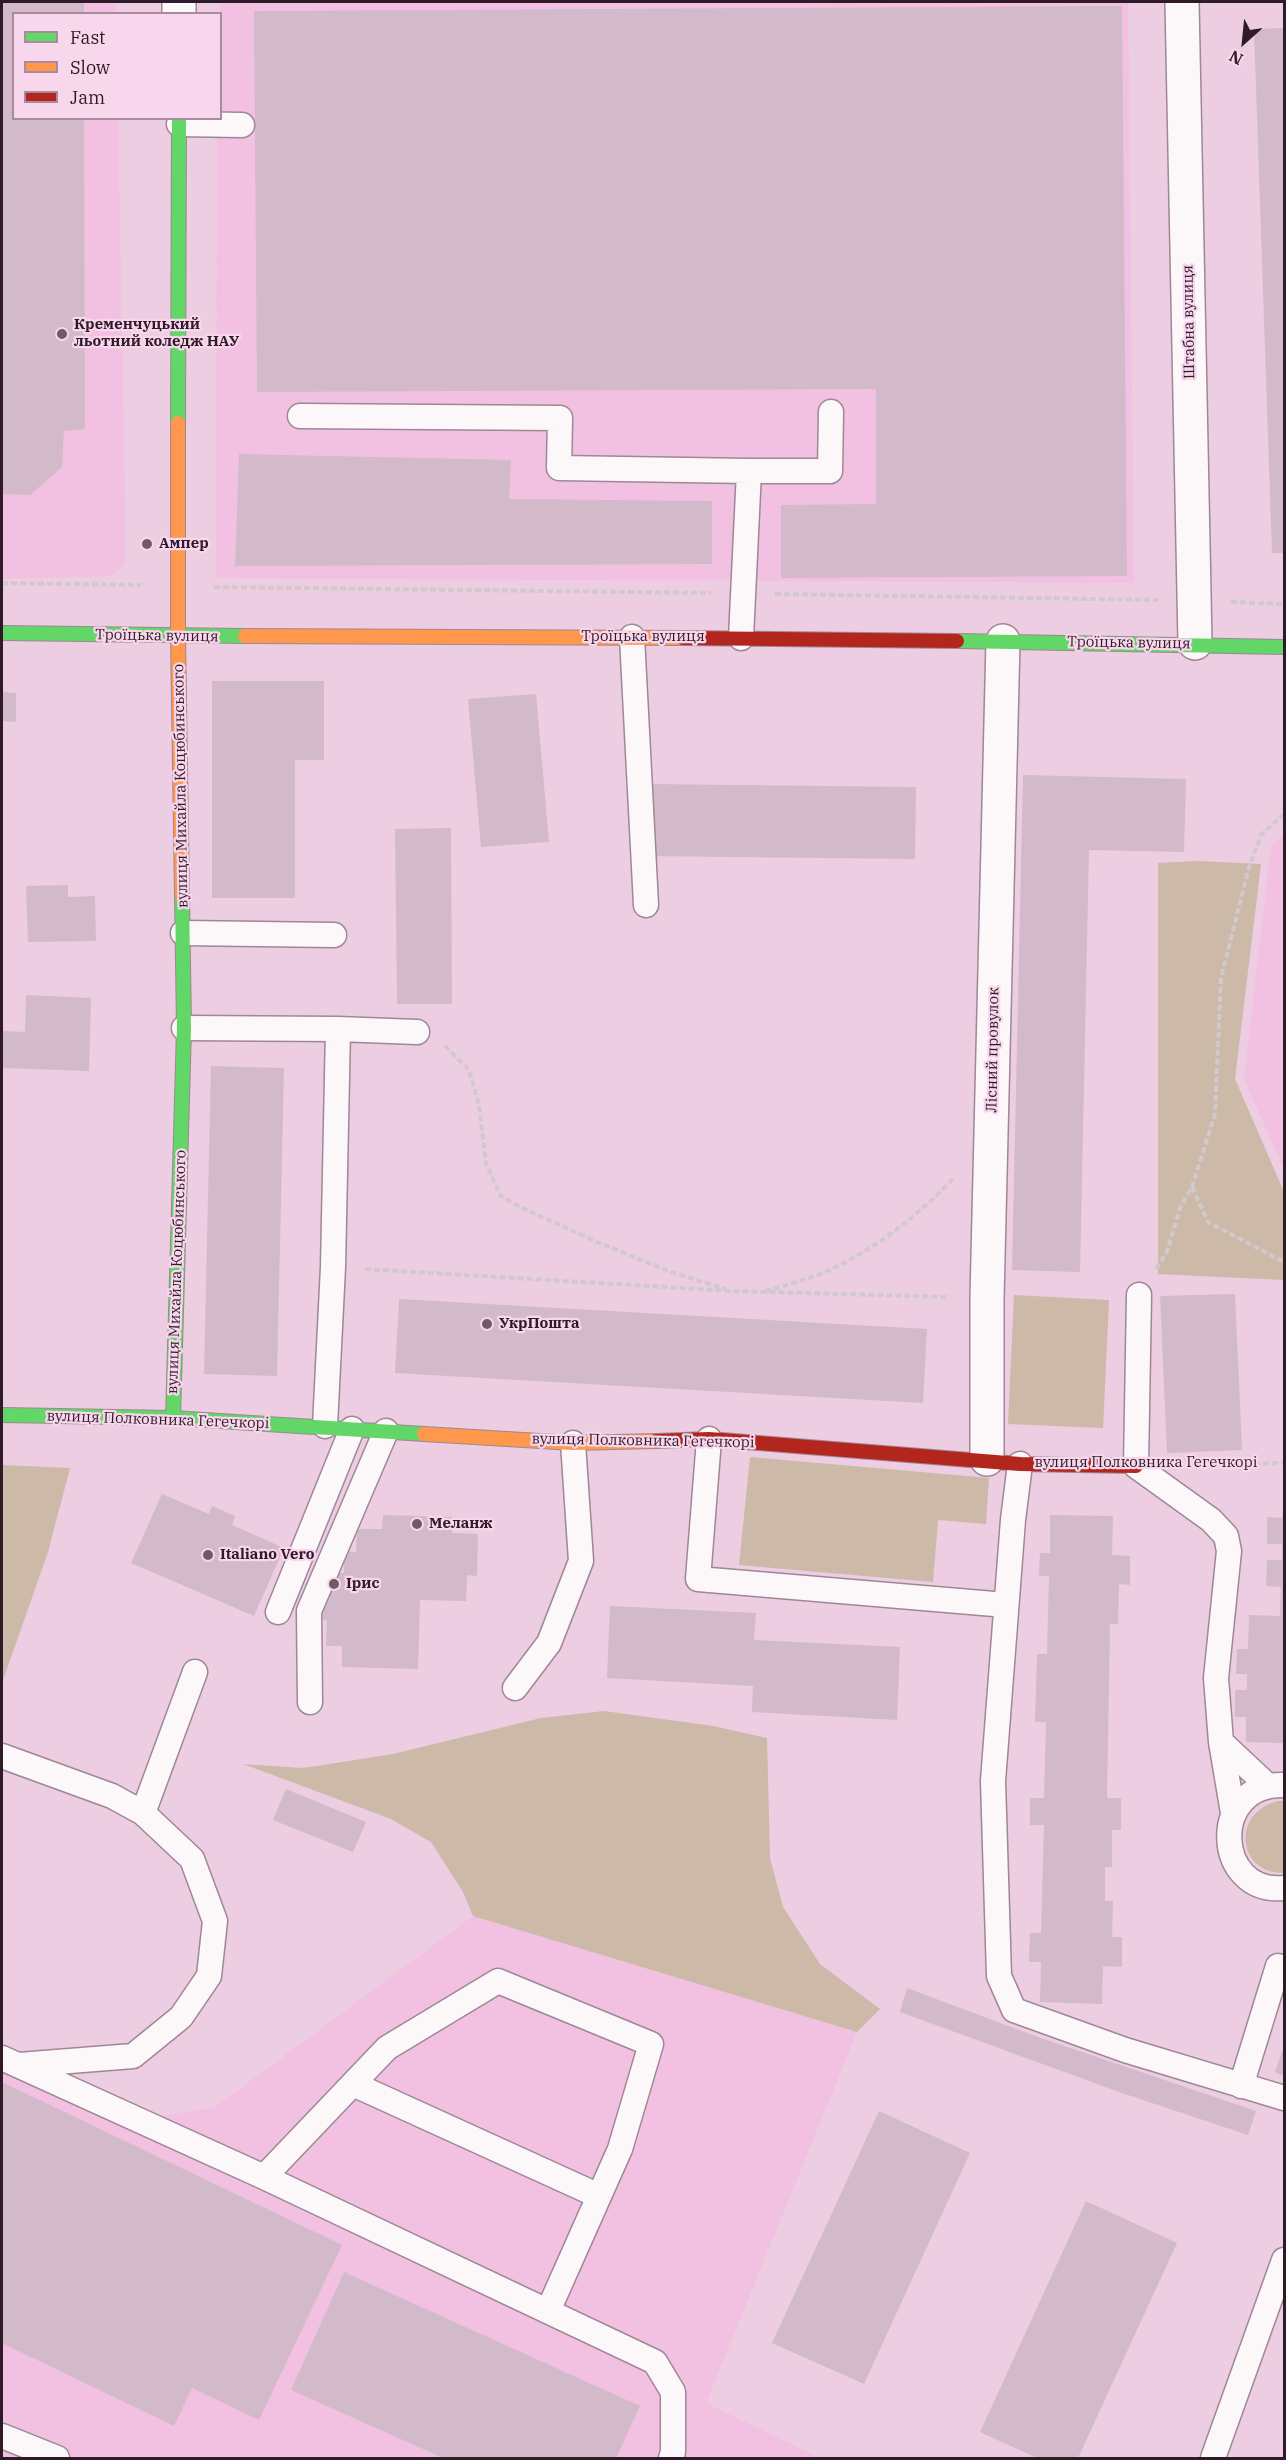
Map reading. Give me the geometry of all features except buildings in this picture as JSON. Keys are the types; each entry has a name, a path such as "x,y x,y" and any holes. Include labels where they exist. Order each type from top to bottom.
{"street":[{"name":"Штабна вулиця","path":"1182,2 1196,643"},
{"name":"вулиця Михайла Коцюбинського","path":"173,1418 184,1028 178,637 179,121"},
{"name":"Троїцька вулиця","path":"2,633 178,637 741,638 1196,643 1284,647"},
{"name":"Лісний провулок","path":"987,1459 987,1298 1003,641"},
{"name":"вулиця Полковника Гегечкорі","path":"2,1414 173,1418 573,1443 709,1439 987,1459 1020,1464 1136,1466"}],"lane":[{"path":"179,121 242,125"},
{"path":"300,416 560,418 560,468 830,471 831,412"},
{"path":"741,638 749,471"},
{"path":"633,637 646,905"},
{"path":"183,933 334,935"},
{"path":"184,1028 417,1032"},
{"path":"325,1426 333,1267 338,1029"},
{"path":"1139,1295 1136,1466 1211,1520 1226,1536 1229,1551 1216,1678 1221,1742 1233,1814"},
{"path":"278,1612 352,1429"},
{"path":"310,1702 309,1611 386,1431"},
{"path":"709,1439 698,1579 1006,1605"},
{"path":"515,1689 549,1643 580,1562 573,1443"},
{"path":"1020,1464 1006,1605 993,1781 999,1976 1014,2010 1125,2050 1284,2098"},
{"path":"143,1814 195,1672"},
{"path":"1221,1742 1276,1785"},
{"path":"2,1756 112,1796 143,1814 192,1859 215,1922 209,1976 181,2017 133,2056 9,2061"},
{"path":"1276,1785 1253,1792 1242,1801 1233,1814 1228,1830 1229,1847 1234,1863 1245,1876 1260,1885 1276,1889 1284,1888"},
{"path":"1241,2086 1278,1966"},
{"path":"264,2177 387,2048 498,1981 651,2044 620,2149 548,2311"},
{"path":"9,2061 264,2177 656,2362 674,2392 675,2456"},
{"path":"353,2084 599,2196"},
{"path":"1213,2458 1284,2260"},
{"path":"2,2436 57,2458"}],"path":[{"path":"2,583 1195,600 1284,604"},
{"path":"1139,1295 1167,1252 1180,1208 1192,1187 1215,1114 1221,978 1249,867 1261,835 1284,814"},
{"path":"417,1032 445,1046 469,1070 479,1106 486,1163 500,1195 518,1206 597,1242 668,1271 732,1291"},
{"path":"761,1292 827,1271 864,1251 903,1224 955,1177"},
{"path":"1192,1187 1208,1222 1284,1262"},
{"path":"333,1267 732,1291 987,1298"},
{"name":"вулиця Полковника Гегечкорі","path":"1136,1466 1284,1462"}],"shaded area":[{"name":"Кременчуцький льотний коледж НАУ","path":"2,2 116,2 116,12 12,12 12,120 118,120 126,550 124,563 111,576 2,579"},
{"path":"220,2 1128,2 1134,583 216,578 217,126 219,120 222,120 222,12 220,12"},
{"path":"1284,834 1284,1170 1244,1079 1271,845"},
{"path":"1198,861 1261,864 1235,1079 1284,1192 1284,1280 1158,1274 1158,863"},
{"path":"1014,1295 1109,1300 1103,1428 1008,1424"},
{"path":"750,1457 989,1478 986,1524 938,1520 933,1582 739,1565"},
{"path":"2,1465 70,1468 48,1552 2,1683"},
{"path":"604,1711 713,1726 767,1738 770,1858 783,1907 820,1964 880,2009 857,2032 473,1916 463,1892 431,1842 391,1819 243,1764 301,1768 317,1766 393,1754 541,1718"},
{"path":"1278,1801 1284,1801 1284,1873 1269,1871 1257,1864 1249,1854 1246,1842 1247,1829 1252,1817 1263,1808"},
{"path":"473,1916 857,2032 706,2403 820,2458 2,2458 2,2043 151,2117 214,2108"}],"traffic: fast":[{"path":"178,423 179,120"},
{"path":"2,633 245,636"},
{"path":"957,641 1284,647"},
{"path":"173,1418 184,1028 182,896"},
{"path":"2,1415 173,1418 424,1434"}],"traffic: slow":[{"path":"178,423 178,637 182,896"},
{"path":"245,636 683,638"},
{"path":"424,1434 573,1443 656,1441"}],"traffic: jam":[{"path":"683,638 957,641"},
{"path":"656,1441 709,1439 1020,1464 1136,1466"}],"place":[{"name":"Кременчуцький льотний коледж НАУ","path":"62,334"},
{"name":"Ампер","path":"147,544"},
{"name":"УкрПошта","path":"487,1324"},
{"name":"Меланж","path":"417,1524"},
{"name":"Italiano Vero","path":"208,1555"},
{"name":"Ірис","path":"334,1584"}]}
